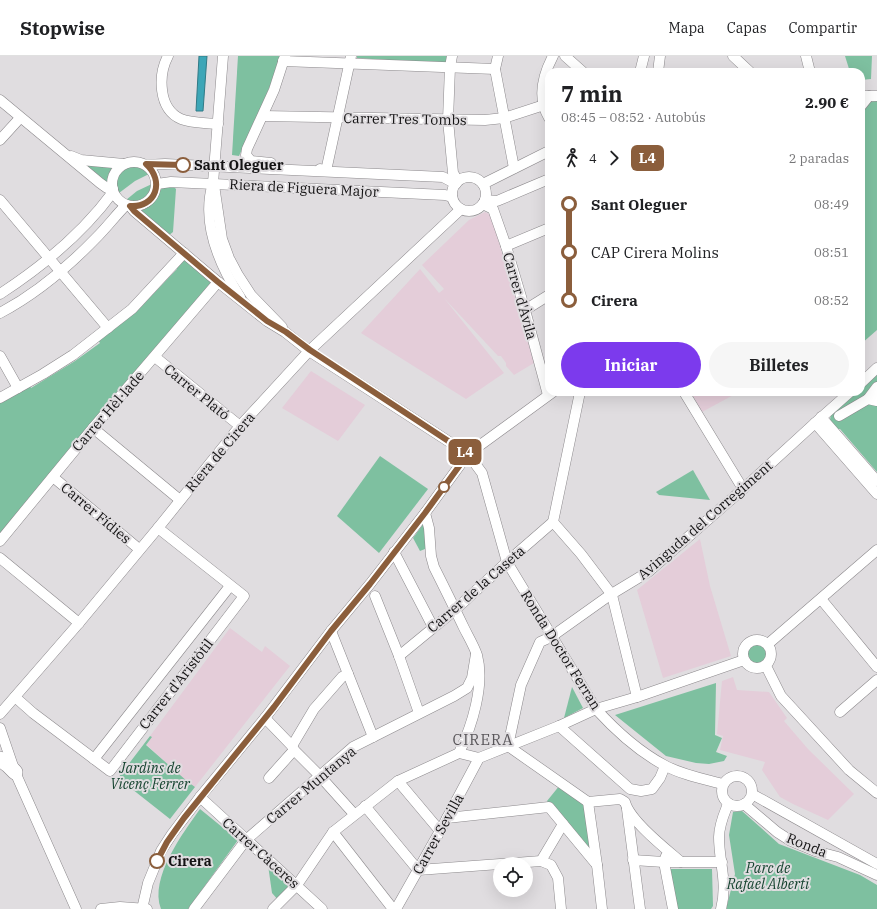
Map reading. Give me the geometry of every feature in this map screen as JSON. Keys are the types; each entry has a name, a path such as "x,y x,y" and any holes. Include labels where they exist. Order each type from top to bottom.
{"highway":[{"path":"0,759 15,772"}],"street":[{"path":"168,56 162,72 161,81 169,110 183,120 218,124"},
{"path":"223,56 213,183 222,239 229,258 251,295 277,320 286,332"},
{"path":"452,56 450,67 448,120 453,173 457,182"},
{"path":"498,56 495,69 514,168"},
{"path":"547,68 553,56"},
{"path":"565,56 578,68"},
{"path":"641,68 644,56"},
{"path":"658,68 660,56"},
{"path":"733,56 746,68"},
{"path":"806,56 809,68"},
{"path":"350,60 326,171 307,166 251,161 248,158 247,149 274,90 284,59 350,60 495,69"},
{"path":"544,105 542,87 545,74"},
{"path":"0,100 100,183 113,190"},
{"name":"Carrer Tres Tombs","path":"263,116 485,120 504,118 544,105"},
{"path":"0,140 20,118"},
{"path":"483,184 545,153"},
{"path":"0,313 39,288 60,272 128,206 142,205 151,199 156,191 157,184 155,176 146,164 138,162 124,164 81,160 67,155"},
{"path":"124,164 115,173 112,179 113,190 118,199 267,321 286,332 310,350 468,454"},
{"name":"Riera de Figuera Major","path":"146,164 443,177 457,182"},
{"path":"468,177 479,180 483,184 486,192 484,202 475,210 470,211 461,209 455,204 452,197 452,191 457,182 468,177"},
{"path":"484,202 497,201 545,181"},
{"name":"Riera de Figuera Major","path":"157,184 171,182 213,183 445,195 452,197"},
{"path":"213,183 209,196 209,213 218,256 227,275 245,303"},
{"path":"0,294 49,259 83,227 106,202 113,190"},
{"path":"0,200 108,328"},
{"name":"Carrer d'Àvila","path":"484,202 493,209 506,246 545,376"},
{"name":"Riera de Cirera","path":"0,714 79,623 240,426 310,350 461,209"},
{"path":"506,246 545,230"},
{"path":"0,398 73,355 108,328 132,309 184,253"},
{"name":"Carrer Hèl·lade","path":"0,541 93,428 218,282"},
{"path":"525,310 545,298"},
{"path":"0,356 18,388"},
{"name":"Carrer Plató","path":"154,357 240,426"},
{"path":"865,379 877,368"},
{"path":"839,416 872,400 877,386"},
{"path":"101,909 120,907 144,909 148,883 162,851 172,834 200,797 265,718 331,631 370,584 468,454 546,396"},
{"path":"579,396 553,522 581,554 612,595 637,697"},
{"path":"686,396 743,489"},
{"name":"Avinguda del Corregiment","path":"508,746 522,685 540,642 648,572 743,489 845,396"},
{"path":"818,420 877,481"},
{"path":"818,420 877,494"},
{"path":"93,428 180,500"},
{"name":"Ronda Doctor Ferran","path":"468,454 482,473 507,562 596,710 613,728 630,742 665,766 691,776 723,784"},
{"name":"Carrer Fídies","path":"53,477 140,549"},
{"path":"425,513 430,528 431,556 434,567 476,654 479,670 476,700 467,737 459,753"},
{"name":"Carrer de la Caseta","path":"399,656 455,610 553,522"},
{"name":"Carrer d'Aristòtil","path":"15,697 33,713 110,771 244,596 158,528"},
{"path":"768,644 877,550"},
{"path":"394,552 433,627"},
{"path":"0,558 79,623"},
{"name":"Carrer d'Aristòtil","path":"94,759 230,586"},
{"path":"375,596 419,712"},
{"path":"821,599 877,667"},
{"path":"331,631 372,737"},
{"path":"759,640 768,644 772,653 769,663 766,666 758,669 746,664 743,650 749,642 759,640"},
{"name":"Carrer Muntanya","path":"194,909 246,840 354,747 467,688 472,678 476,654"},
{"path":"273,909 297,886 333,832 398,780 459,753 479,758 596,710 744,660"},
{"path":"766,666 781,696 849,770 877,793"},
{"path":"270,778 293,748 314,709 342,677 348,674"},
{"path":"159,676 174,688"},
{"path":"840,712 877,680"},
{"path":"265,718 320,775 354,814"},
{"path":"559,726 630,788 641,791 652,789 660,778 665,766"},
{"path":"0,728 15,772 76,909"},
{"path":"508,746 588,802 620,799 646,830 681,862"},
{"name":"Carrer Sevilla","path":"396,909 440,832 479,758"},
{"path":"740,775 749,781 752,786 752,794 749,800 744,804 738,806 728,804 722,793 723,784 729,777 740,775"},
{"path":"398,780 440,832"},
{"path":"752,794 877,864"},
{"name":"Carrer Càceres","path":"200,797 322,909"},
{"path":"588,802 602,909"},
{"path":"721,909 724,898 724,885 720,830 723,816 728,804"},
{"name":"Ronda","path":"744,804 777,832 791,841 815,851 838,857 877,875"},
{"path":"626,805 640,909"},
{"path":"365,806 418,870 541,860 551,865 558,878 561,909"},
{"path":"447,818 549,807 597,865"},
{"path":"541,860 563,824"},
{"path":"333,832 393,909"},
{"path":"667,850 664,862 673,909"},
{"path":"633,860 664,862 722,862"}],"shaded area":[{"path":"485,212 491,215 534,363 514,375 506,366 506,363 501,356 498,356 444,298 504,373 466,399 361,333 420,269 439,293 444,289 422,265 469,220"},
{"path":"311,371 365,405 338,441 282,408"},
{"path":"693,396 732,396 702,412"},
{"path":"700,539 710,586 731,656 663,678 637,590"},
{"path":"230,628 262,652 265,646 290,666 195,787 188,783 146,744 152,737 150,736"},
{"path":"733,677 737,690 769,692 787,718 784,721 808,749 854,794 828,820 780,797 762,770 765,762 720,750 723,736 717,734 722,681"}],"green space":[{"path":"238,56 281,56 268,91 239,156 232,155"},
{"path":"357,56 449,56 447,64 357,58"},
{"path":"845,56 872,56 871,79 865,80 865,68 849,68"},
{"path":"877,101 877,330 865,340 865,106 868,102"},
{"path":"135,164 144,167 151,173 135,181 119,193 117,188 117,178 119,174 125,168"},
{"path":"87,165 114,167 109,183 108,184 86,169"},
{"path":"154,183 151,193 145,199 136,202 126,200 137,191"},
{"path":"171,184 176,189 173,232 168,236 141,212 143,208 154,200 162,188"},
{"path":"183,259 211,280 212,284 0,533 0,403 30,385 31,388 75,361 100,343 98,340 137,311 177,269 175,267"},
{"path":"877,373 877,472 840,429 836,429 830,420 832,413 851,396 865,396 865,384"},
{"path":"380,456 428,489 379,553 337,516"},
{"path":"693,470 710,500 659,495 656,492"},
{"path":"424,523 425,549 420,551 413,538"},
{"path":"757,643 765,646 768,654 765,662 757,665 749,662 746,654 749,646"},
{"path":"716,683 715,735 722,738 716,752 727,756 724,761 709,764 696,763 666,756 615,715"},
{"path":"572,687 583,708 564,718"},
{"name":"Jardins de Vicenç Ferrer","path":"150,736 152,737 146,745 195,787 170,819 118,778"},
{"path":"560,785 587,806 592,855 547,801"},
{"path":"200,809 238,840 188,909 161,909 159,897 160,884 164,870 177,843"},
{"name":"Parc de Rafael Alberti","path":"742,811 779,844 860,875 877,885 877,909 726,909 735,874 729,835 733,812"},
{"path":"268,865 292,888 279,901 272,893"},
{"path":"669,869 712,869 713,906 711,909 677,909"}],"water":[{"path":"199,56 207,56 203,111 196,111"}],"bus line":[{"name":"L4","path":"157,861 172,834 200,797 274,707 331,631 370,584 425,513 468,454 310,350 286,332 267,321 134,211 130,206 136,207 142,205 151,199 156,191 157,184 155,176 146,164 183,165"}],"place":[{"name":"Sant Oleguer","path":"183,165"},
{"name":"Cirera","path":"157,861"}],"district":[{"name":"CIRERA","path":"483,739"}]}
